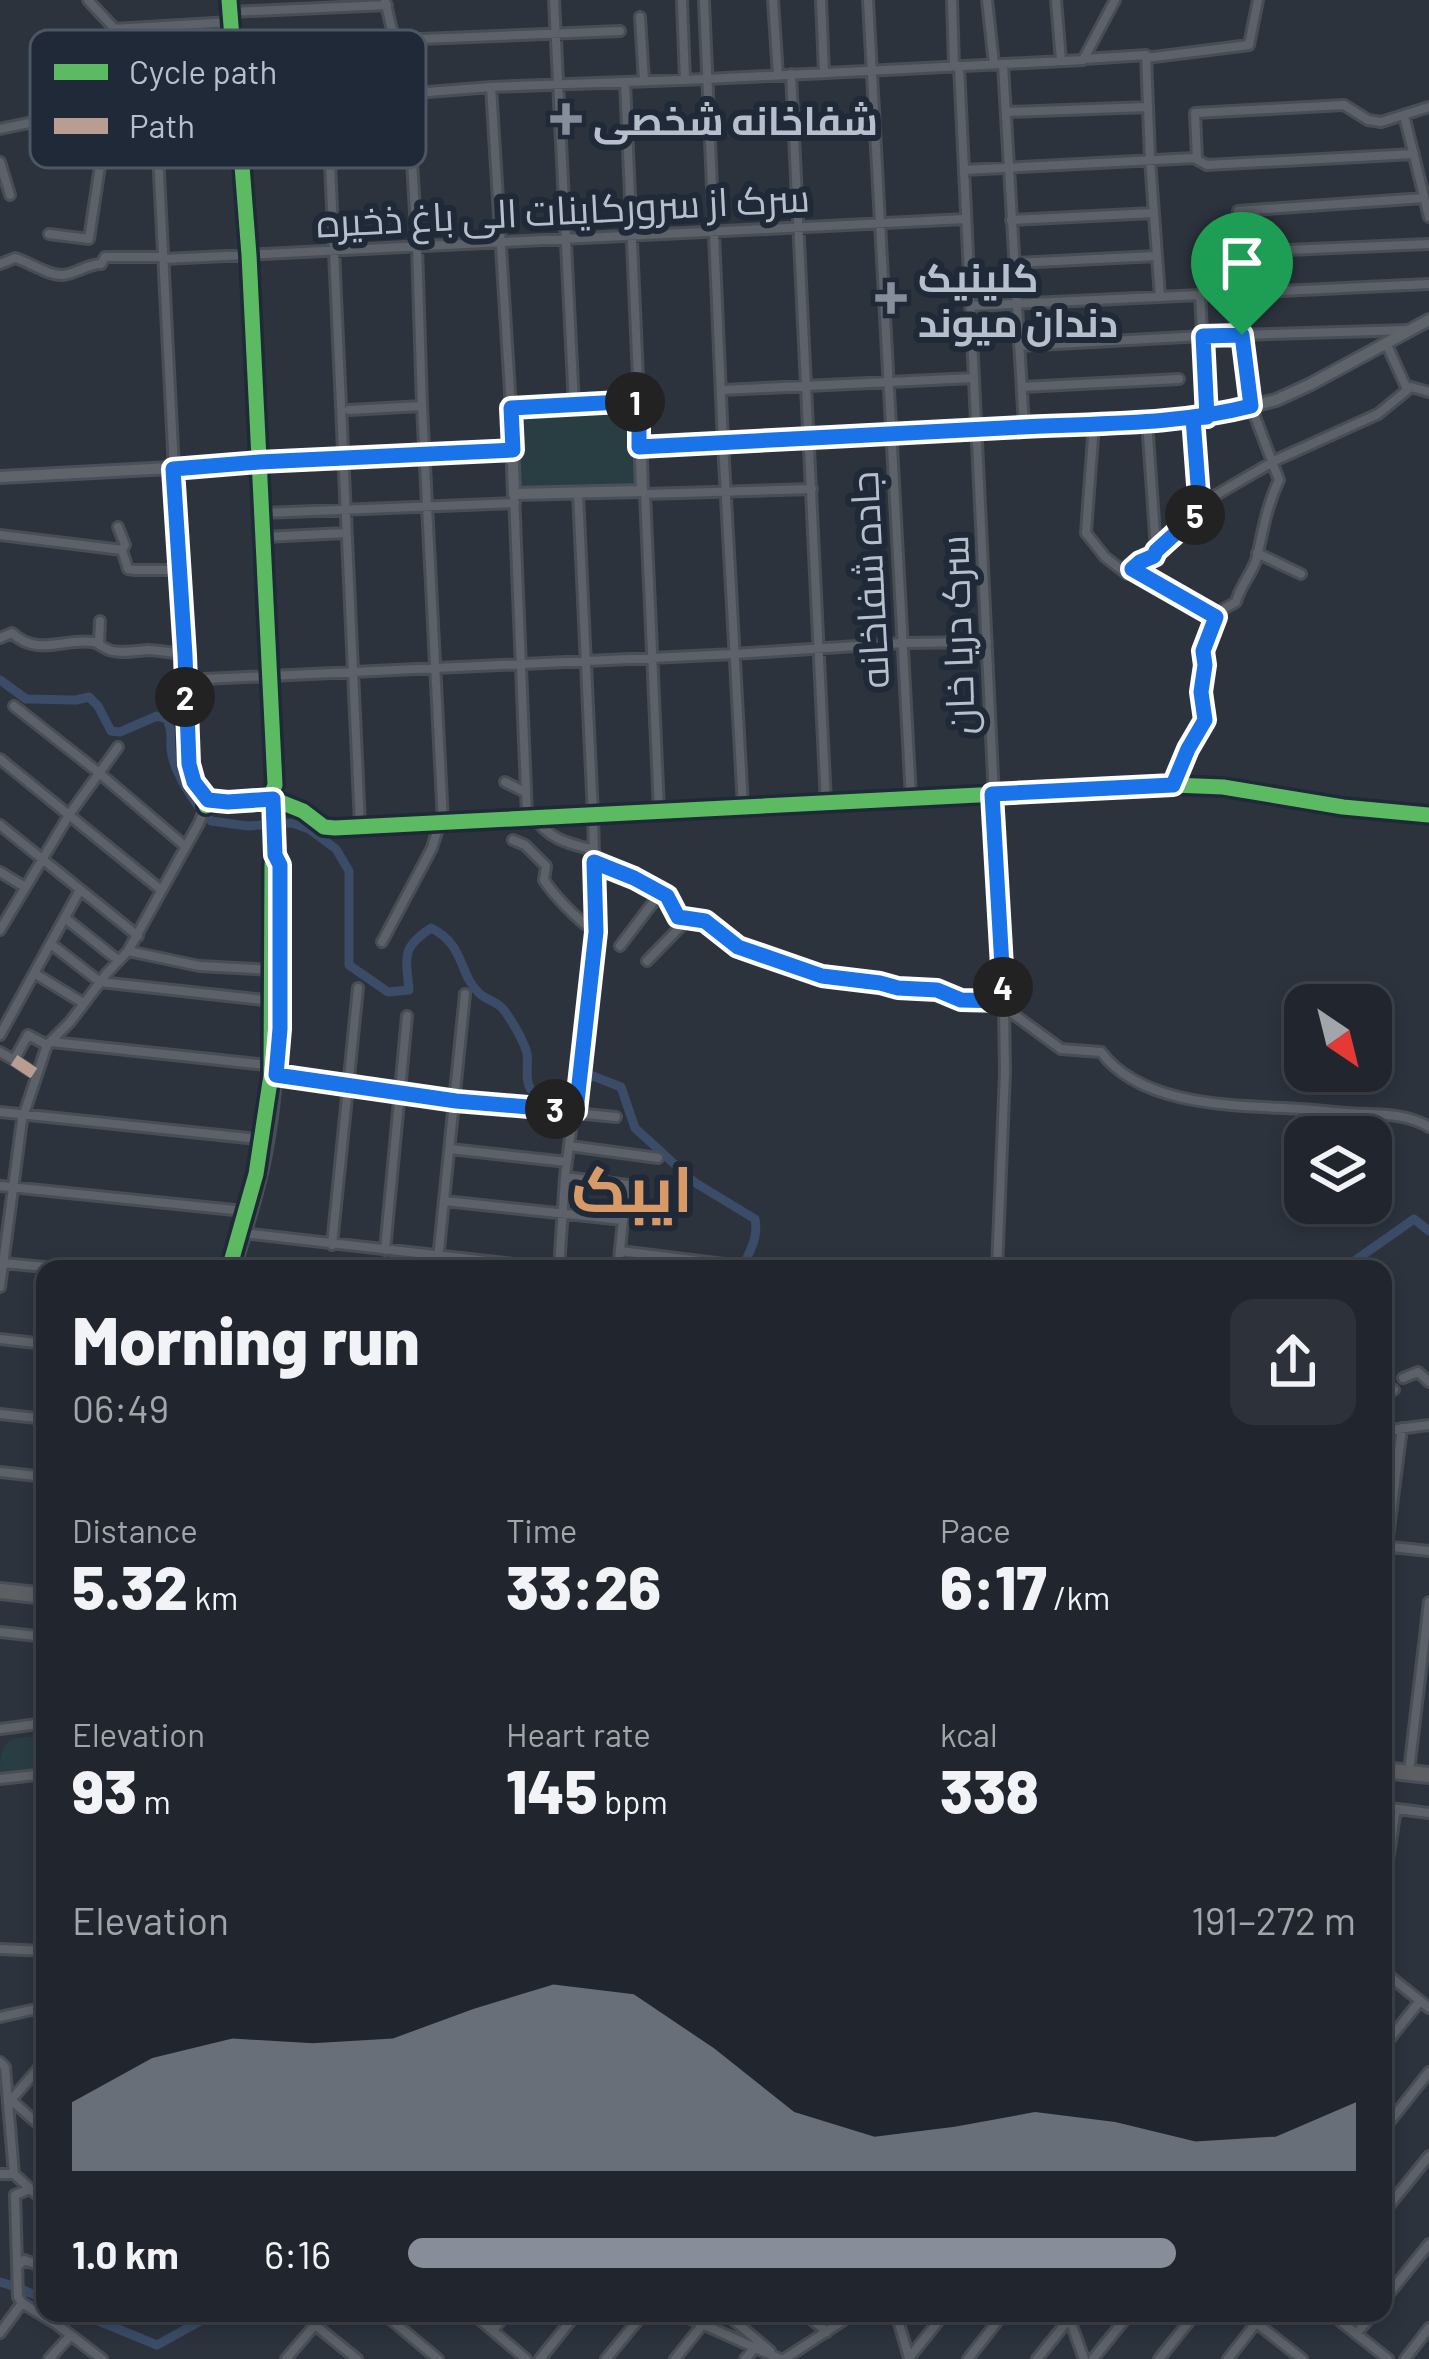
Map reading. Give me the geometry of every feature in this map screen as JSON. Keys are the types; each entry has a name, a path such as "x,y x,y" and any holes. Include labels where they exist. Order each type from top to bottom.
{"highway":[{"path":"0,1591 36,1595"},
{"path":"1392,1770 1429,1775"}],"main road":[{"path":"639,447 1200,418 1276,400 1429,320"},
{"path":"639,401 643,492 515,499 511,408 639,401"},
{"path":"0,477 513,450"}],"street":[{"path":"88,0 113,29 386,3"},
{"path":"229,0 232,30"},
{"path":"554,0 574,405"},
{"path":"773,0 778,74"},
{"path":"821,0 824,72"},
{"name":"جاده شفاخانه","path":"868,0 911,798"},
{"name":"سرک دریا خان","path":"952,0 1004,1004 997,1260"},
{"path":"987,0 1006,112 1024,427"},
{"path":"1055,0 1061,61"},
{"path":"1083,60 1114,0"},
{"path":"426,92 1146,58 1249,45 1258,0"},
{"path":"682,2 685,80"},
{"path":"704,2 743,807"},
{"path":"640,16 644,81"},
{"path":"426,38 620,31"},
{"path":"1146,58 1160,297"},
{"path":"791,74 826,803"},
{"path":"625,82 639,401"},
{"path":"491,87 511,408"},
{"path":"1197,160 1195,113 1344,105 1368,120 1381,122 1429,106"},
{"path":"1006,112 1148,106"},
{"path":"1404,116 1429,218"},
{"path":"0,129 30,123"},
{"path":"964,170 1150,159 1207,164 1429,162"},
{"path":"0,162 10,196"},
{"path":"49,234 89,239 100,168"},
{"path":"159,168 189,764 207,803"},
{"path":"242,168 265,537 275,843 274,1070"},
{"path":"329,168 360,825"},
{"path":"382,942 441,822 412,168"},
{"path":"1173,785 1205,720 1203,651 1216,617 1236,602 1256,561 1266,509 1279,480 1251,406 1242,335 1238,212 1424,199"},
{"path":"1011,220 1154,212"},
{"name":"سرک از سرورکاینات الی باغ ذخیره","path":"0,264 15,258 66,275 101,264 105,257 248,255 966,219"},
{"path":"1240,252 1429,244"},
{"path":"1014,263 1157,256"},
{"path":"1241,293 1429,284"},
{"path":"970,306 1200,295 1200,511"},
{"path":"1019,346 1410,330"},
{"path":"1386,343 1407,389"},
{"path":"722,390 973,378"},
{"path":"1022,388 1179,379"},
{"path":"1094,423 1086,533 1126,574 1154,556 1216,495 1378,414 1407,389 1429,392"},
{"path":"349,410 422,406"},
{"path":"1147,420 1156,551"},
{"path":"260,481 268,675"},
{"path":"659,810 643,492 812,489"},
{"path":"559,1260 596,932 578,492"},
{"path":"263,513 515,499 519,663 531,816 546,832 594,850"},
{"path":"118,526 128,568 179,570"},
{"path":"265,537 345,532"},
{"path":"0,535 122,550"},
{"path":"1257,553 1301,574"},
{"path":"1132,569 1216,617"},
{"path":"99,643 100,621"},
{"path":"0,638 12,633 20,641 52,647 87,641 112,651 185,655"},
{"path":"184,680 987,642"},
{"path":"14,706 185,846"},
{"path":"0,930 69,815 118,747"},
{"path":"0,759 160,889"},
{"path":"505,782 526,793"},
{"path":"207,803 273,798 324,827 1173,785 1223,787 1429,815"},
{"path":"0,1287 22,1120 48,1043 138,936 207,803"},
{"path":"0,825 138,936"},
{"path":"513,840 526,845 546,866 544,880 552,892 596,932"},
{"path":"234,1260 266,1140 274,1070 280,865 275,855"},
{"path":"594,862 661,892 678,917 705,921 738,947 822,976 937,990 961,1000 1004,1004 1060,1049 1101,1052 1113,1068 1163,1093 1236,1107 1401,1117 1429,1127"},
{"path":"0,872 25,887"},
{"path":"0,1035 80,890"},
{"path":"620,946 661,892"},
{"path":"65,918 119,961"},
{"path":"647,961 687,920"},
{"path":"50,944 100,982 273,1000"},
{"path":"128,951 199,966 272,970"},
{"path":"34,973 83,1003"},
{"path":"332,1245 358,988"},
{"path":"438,1260 465,994"},
{"path":"385,1250 407,1016"},
{"path":"14,1060 28,1035 48,1043 274,1070 349,1087 616,1117"},
{"path":"0,1052 35,1074"},
{"path":"0,1112 266,1140"},
{"path":"242,1233 266,1140"},
{"path":"570,1145 658,1158"},
{"path":"450,1149 568,1162"},
{"path":"566,1178 628,1185 619,1260"},
{"path":"0,1186 244,1211"},
{"path":"445,1201 623,1220"},
{"path":"242,1233 476,1260"},
{"path":"620,1251 692,1260"},
{"path":"3,1263 36,1266"},
{"path":"0,1339 36,1343"},
{"path":"1403,1378 1418,1372 1429,1382"},
{"path":"0,1414 36,1418"},
{"path":"1392,1430 1429,1425"},
{"path":"1392,1497 1402,1428"},
{"path":"0,1472 36,1476"},
{"path":"1392,1547 1429,1551"},
{"path":"1409,1773 1429,1602"},
{"path":"0,1632 36,1636"},
{"path":"0,1729 36,1724"},
{"path":"0,1779 36,1775"},
{"path":"1392,1808 1429,1813"},
{"path":"1392,1834 1396,1808"},
{"path":"0,1949 36,1951"},
{"path":"1392,1978 1425,2005 1392,2039"},
{"path":"0,2017 36,2009"},
{"path":"0,2062 5,2067 9,2098 14,2174"},
{"path":"9,2098 36,2070"},
{"path":"1392,2119 1429,2072"},
{"path":"9,2098 36,2121"},
{"path":"1392,2202 1429,2156"},
{"path":"0,2174 14,2174 36,2194"},
{"path":"30,2188 15,2194 18,2297 36,2311"},
{"path":"1392,2290 1429,2244"},
{"path":"18,2266 24,2260 36,2264"},
{"path":"0,2333 22,2303"},
{"path":"52,2322 102,2359"},
{"path":"286,2359 318,2322"},
{"path":"394,2322 438,2359"},
{"path":"483,2322 526,2359"},
{"path":"493,2330 500,2322"},
{"path":"540,2359 570,2322"},
{"path":"606,2359 637,2322"},
{"path":"698,2322 781,2359"},
{"path":"736,2322 781,2359"},
{"path":"815,2322 827,2332"},
{"path":"781,2359 842,2322"},
{"path":"899,2322 909,2358"},
{"path":"909,2358 938,2322"},
{"path":"968,2359 997,2322"},
{"path":"1037,2359 1065,2322"},
{"path":"1073,2322 1088,2359 1122,2322"},
{"path":"1159,2359 1189,2322"},
{"path":"1342,2322 1388,2359"},
{"path":"1357,2334 1367,2322"},
{"path":"1228,2359 1256,2323 1299,2358"},
{"path":"675,2359 703,2324"},
{"path":"315,2325 356,2359"},
{"path":"1405,2359 1429,2328"},
{"path":"49,2359 70,2336"},
{"path":"745,2359 754,2348"}],"green space":[{"path":"635,403 638,486 517,491 513,409"},
{"path":"36,1737 36,1773 0,1779 4,1748"}],"waterway":[{"path":"0,680 26,699 89,697 111,731 120,732 157,716 167,719 176,768 211,821 248,826 292,823 336,849 349,871 349,965 388,992 409,990 410,947 431,928 442,935 456,951 473,986 501,1007 516,1029 527,1055 531,1090 545,1098 562,1098 572,1083 593,1076 621,1087 635,1128 694,1182 755,1219 746,1260"},
{"path":"1356,1260 1414,1219 1429,1231"},
{"path":"0,2282 13,2286"},
{"path":"23,2290 36,2295"},
{"path":"101,2322 157,2345 199,2322"}],"marked path":[{"path":"14,1060 35,1074"}],"cycle path":[{"path":"229,0 231,30"},
{"path":"232,1260 256,1174 271,1075 275,855 242,168"},
{"path":"206,806 208,800 273,799 303,811 324,827 335,828 1173,785 1223,787 1343,807 1429,815"}],"place":[{"name":"شفاخانه شخصی","path":"566,119"},
{"name":"کلینیک دندان میوند","path":"891,298"}],"district":[{"name":"ایبک","path":"632,1187"}],"route":[{"path":"1242,335 1203,336 1207,417 1193,418 1200,511 1154,556 1132,569 1216,617 1203,651 1205,720 1173,785 992,794 1004,1001 961,1000 937,990 822,976 764,957 738,947 705,921 683,920 667,896 594,862 596,932 576,1111 456,1101 276,1075 280,865 275,855 273,799 208,800 194,782 189,764 173,469 513,450 511,408 639,401 639,447 1207,417 1251,406 1242,335"}]}
